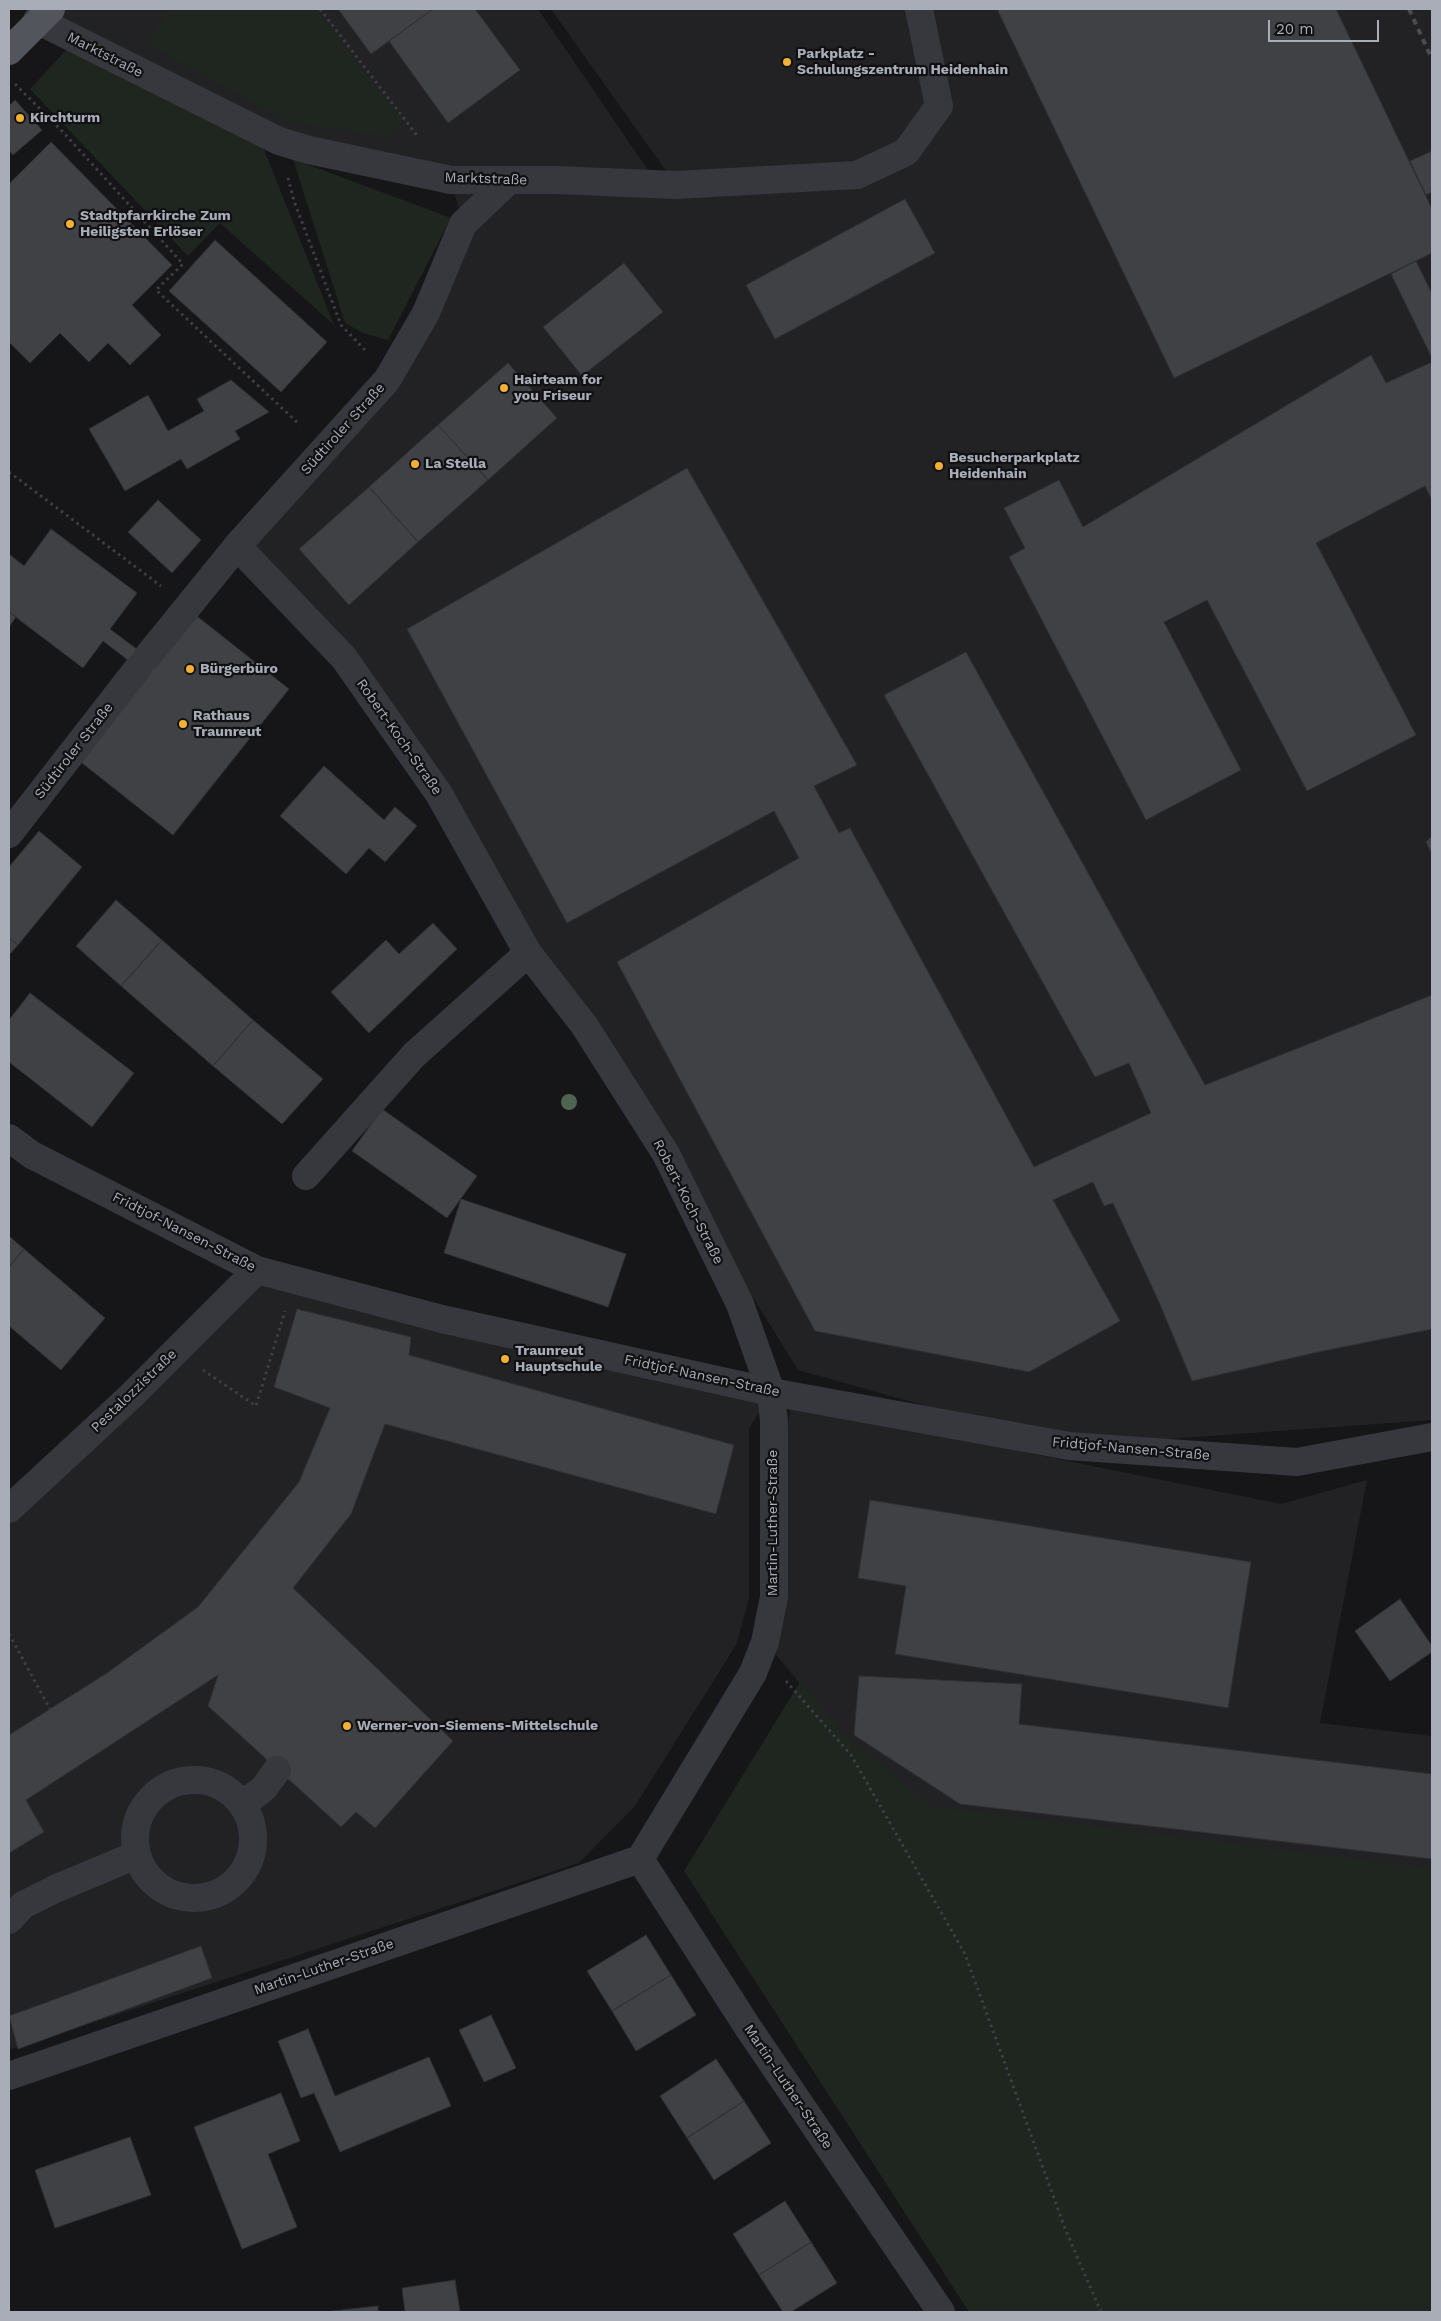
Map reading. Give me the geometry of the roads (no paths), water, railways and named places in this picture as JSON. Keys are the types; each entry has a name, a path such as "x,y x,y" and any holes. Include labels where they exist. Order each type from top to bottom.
{"main road":[{"path":"9,51 44,15"}],"street":[{"name":"Marktstraße","path":"44,15 279,141 337,156 451,180 507,182 556,180 676,185 857,175 906,152 939,106 919,9"},
{"name":"Südtiroler Straße","path":"9,834 236,546 387,380 426,313 463,224 507,182"},
{"name":"Robert-Koch-Straße","path":"236,546 344,658 439,794 528,953 584,1025 666,1154 740,1304 771,1392"},
{"path":"306,1176 414,1055 528,953"},
{"name":"Fridtjof-Nansen-Straße","path":"9,1138 32,1155 257,1270 442,1319 771,1392 1089,1448 1297,1462 1429,1444"},
{"name":"Pestalozzistraße","path":"9,1509 131,1396 174,1350 257,1270"},
{"name":"Martin-Luther-Straße","path":"9,2075 640,1859 753,1673 769,1624 774,1597 775,1566 774,1421 771,1392"},
{"path":"242,1805 264,1788 277,1770"},
{"path":"201,1779 220,1785 237,1797 242,1805 248,1813 253,1832 252,1852 245,1870 236,1881 214,1895 196,1899 176,1896 158,1888 145,1873 136,1855 134,1836 138,1816 148,1800 163,1788 182,1780 201,1779"},
{"path":"9,1920 23,1905 100,1869 136,1855"},
{"name":"Martin-Luther-Straße","path":"640,1859 747,2026 941,2312"}],"railway":[{"path":"1409,9 1432,59"}],"place":[{"name":"Parkplatz - Schulungszentrum Heidenhain","path":"787,62"},
{"name":"Kirchturm","path":"20,118"},
{"name":"Stadtpfarrkirche Zum Heiligsten Erlöser","path":"70,224"},
{"name":"Hairteam for you Friseur","path":"504,388"},
{"name":"La Stella","path":"415,464"},
{"name":"Besucherparkplatz Heidenhain","path":"939,466"},
{"name":"Bürgerbüro","path":"190,669"},
{"name":"Rathaus Traunreut","path":"183,724"},
{"name":"Traunreut Hauptschule","path":"505,1359"},
{"name":"Werner-von-Siemens-Mittelschule","path":"347,1726"}]}
